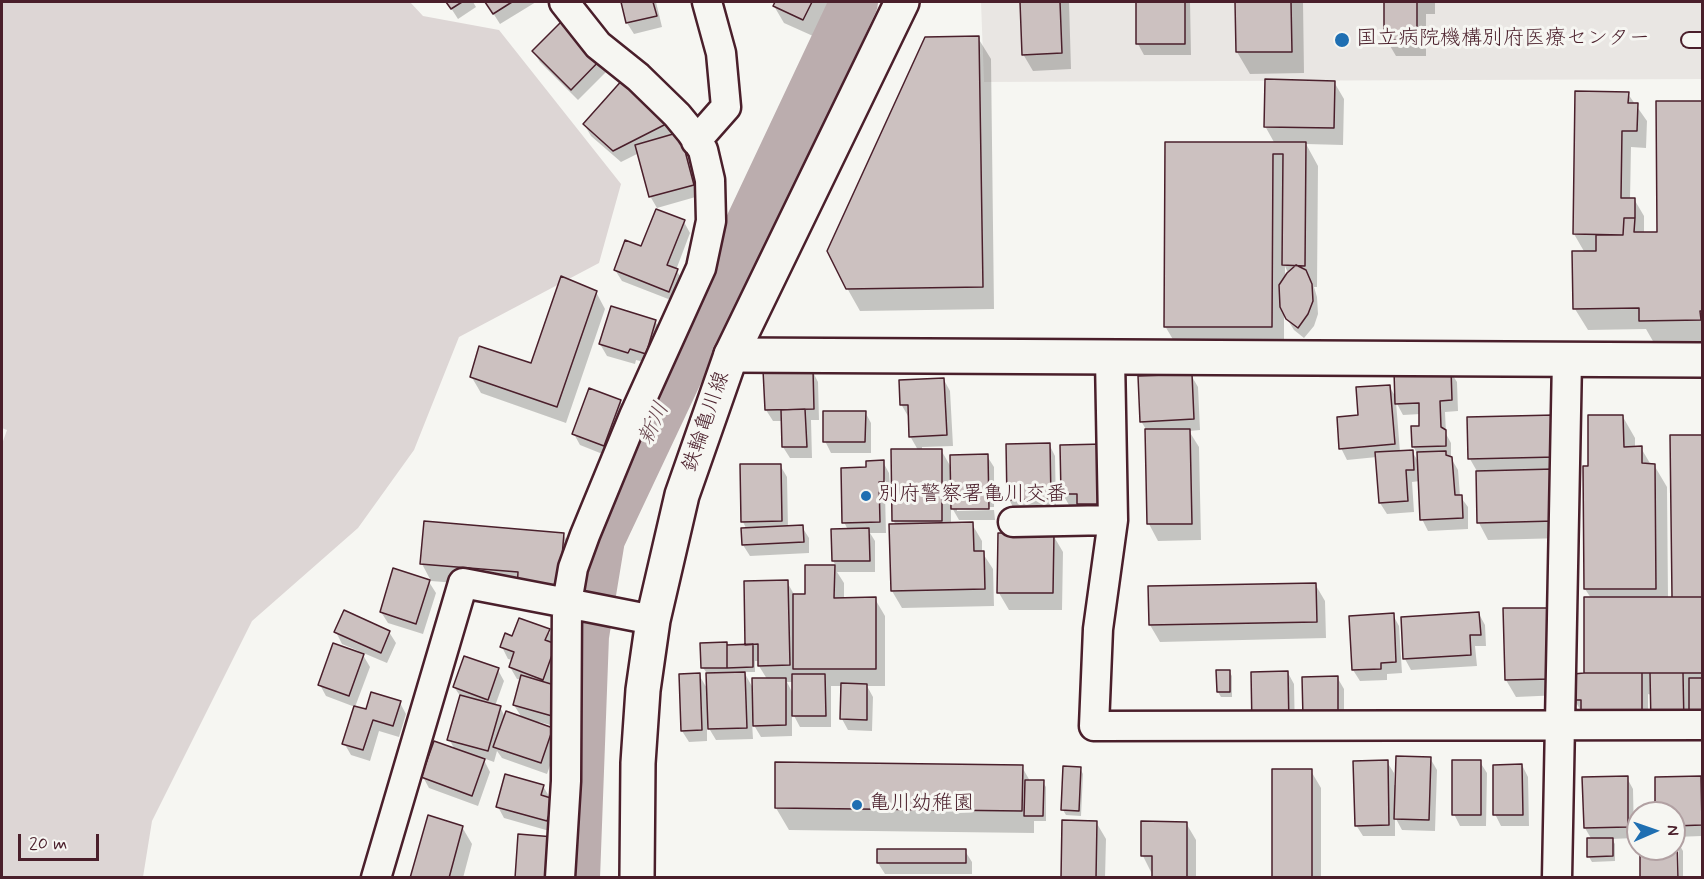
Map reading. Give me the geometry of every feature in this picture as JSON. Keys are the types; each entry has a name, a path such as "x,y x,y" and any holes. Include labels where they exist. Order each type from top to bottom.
{"street":[{"path":"560,878 566,781 567,603 573,568 605,484 701,268 711,221 710,180 703,150 677,115 638,77 598,45 564,2"},
{"path":"696,141 726,107 721,53 706,2"},
{"name":"鉄輪亀川線","path":"636,878 638,764 643,690 653,620 682,495 731,355 902,2"},
{"path":"731,355 1702,360"},
{"path":"1110,358 1113,520 1098,629 1094,726 1702,725"},
{"path":"1557,878 1567,359"},
{"path":"1013,522 1113,520"},
{"path":"376,878 463,583 653,620"}],"shaded area":[{"path":"2,2 410,2 423,16 499,30 621,184 599,263 459,337 414,450 358,528 252,621 152,821 143,877 2,877 2,444 7,430 2,428"},
{"name":"国立病院機構別府医療センター","path":"981,2 1702,2 1702,79 984,82"}],"building":[{"path":"446,2 462,2 451,9"},
{"path":"485,2 512,2 493,14"},
{"path":"621,2 653,2 657,16 626,23"},
{"path":"775,2 812,2 803,20 773,6"},
{"path":"1020,2 1060,2 1062,53 1022,55"},
{"path":"1136,2 1185,2 1185,44 1136,44"},
{"path":"1235,2 1291,2 1292,52 1236,52"},
{"path":"1384,2 1417,2 1417,40 1384,40"},
{"path":"566,17 604,56 571,90 532,51"},
{"path":"979,36 983,287 846,289 827,251 925,37"},
{"path":"624,78 672,121 613,151 583,124"},
{"path":"1265,79 1335,81 1334,128 1264,127"},
{"path":"1575,91 1629,92 1628,103 1638,103 1637,131 1622,131 1621,198 1635,198 1635,218 1624,218 1623,235 1573,234"},
{"path":"1656,101 1702,101 1701,320 1639,321 1639,308 1573,309 1572,251 1596,251 1596,235 1623,235 1624,218 1635,218 1634,232 1657,232"},
{"path":"680,132 694,185 649,197 635,145"},
{"path":"1165,142 1306,142 1305,266 1282,265 1283,154 1273,154 1272,327 1164,327"},
{"path":"656,209 685,220 667,265 678,269 669,292 614,270 625,240 641,246"},
{"path":"1296,265 1306,270 1312,284 1313,301 1308,314 1298,328 1286,319 1280,307 1279,285"},
{"path":"561,276 597,291 557,407 470,377 479,346 531,363"},
{"path":"611,306 656,320 646,354 630,349 628,353 599,344"},
{"path":"813,369 814,409 765,410 763,370"},
{"path":"1451,369 1452,400 1440,401 1441,427 1446,430 1446,446 1412,447 1411,426 1419,426 1419,403 1395,404 1394,371"},
{"path":"1192,374 1194,419 1140,422 1138,376"},
{"path":"944,378 947,435 909,437 908,405 900,405 899,380"},
{"path":"1390,385 1395,444 1339,449 1337,417 1358,415 1356,387"},
{"path":"589,388 621,400 604,446 572,434"},
{"path":"805,409 807,447 782,447 781,410"},
{"path":"823,411 866,411 865,442 823,442"},
{"path":"1555,415 1556,457 1468,459 1467,417"},
{"path":"1588,415 1623,415 1624,447 1642,446 1642,463 1655,464 1656,589 1584,589 1583,466 1588,466"},
{"path":"1145,429 1190,429 1192,524 1147,524"},
{"path":"1670,435 1702,435 1702,597 1672,597"},
{"path":"1050,443 1051,499 1007,500 1006,444"},
{"path":"1104,444 1104,504 1077,504 1077,494 1061,494 1060,445"},
{"path":"891,449 942,449 942,521 892,521"},
{"path":"1413,450 1414,470 1406,470 1408,501 1379,503 1375,452"},
{"path":"1446,451 1446,455 1452,457 1455,495 1462,495 1463,518 1420,520 1417,452"},
{"path":"988,454 989,509 951,509 950,455"},
{"path":"884,460 884,482 879,482 880,522 842,523 841,468 866,467 866,461"},
{"path":"740,464 781,464 782,521 741,522"},
{"path":"1554,469 1555,521 1477,523 1476,471"},
{"path":"424,521 564,533 559,592 517,589 518,572 420,564"},
{"path":"973,522 974,551 984,551 985,589 891,591 889,524"},
{"path":"803,525 804,542 742,545 741,528"},
{"path":"869,528 870,561 832,561 831,529"},
{"path":"998,533 1054,533 1053,593 997,593"},
{"path":"805,565 835,565 834,598 876,597 876,669 793,669 793,594 805,594"},
{"path":"393,568 430,580 416,624 380,612"},
{"path":"788,580 790,665 758,666 758,644 745,645 744,581"},
{"path":"1316,583 1317,622 1149,625 1148,586"},
{"path":"1584,597 1702,597 1702,673 1584,673"},
{"path":"1503,608 1551,608 1552,679 1505,680"},
{"path":"344,610 390,631 381,653 334,632"},
{"path":"1479,612 1481,635 1470,635 1471,655 1403,659 1401,617"},
{"path":"1394,613 1396,662 1381,663 1381,669 1352,670 1349,616"},
{"path":"519,618 550,629 545,640 556,644 543,680 509,667 514,652 500,647 505,633 512,636"},
{"path":"727,642 727,668 701,668 700,643"},
{"path":"333,643 364,654 349,696 318,685"},
{"path":"753,644 753,667 727,668 727,645"},
{"path":"464,656 499,668 488,700 453,687"},
{"path":"1216,670 1230,670 1230,692 1217,692"},
{"path":"1288,671 1289,725 1252,726 1251,672"},
{"path":"745,672 747,728 708,729 706,673"},
{"path":"700,673 702,730 681,731 679,674"},
{"path":"1642,673 1642,720 1581,717 1581,700 1573,700 1573,674"},
{"path":"1650,673 1683,673 1684,725 1651,725"},
{"path":"792,674 825,674 826,716 792,716"},
{"path":"521,675 561,687 552,716 513,705"},
{"path":"1338,676 1338,717 1303,718 1302,677"},
{"path":"752,678 786,678 786,725 753,726"},
{"path":"1689,678 1702,678 1702,719 1689,719"},
{"path":"841,683 867,684 867,720 840,719"},
{"path":"371,692 401,701 393,726 373,720 363,750 342,744 354,706 366,709"},
{"path":"460,695 501,706 488,751 447,740"},
{"path":"506,711 553,728 541,763 493,747"},
{"path":"434,741 485,759 472,796 421,777"},
{"path":"1396,756 1431,757 1429,820 1394,819"},
{"path":"1388,760 1389,825 1355,826 1353,761"},
{"path":"1452,760 1481,760 1481,815 1452,815"},
{"path":"775,762 1023,765 1022,811 775,808"},
{"path":"1522,764 1523,815 1493,815 1493,765"},
{"path":"1063,766 1081,767 1079,811 1061,810"},
{"path":"1272,769 1312,769 1312,878 1272,878"},
{"path":"505,774 544,785 541,795 554,799 547,821 496,807"},
{"path":"1628,776 1626,827 1584,828 1582,777"},
{"path":"1701,776 1702,825 1686,826 1686,801 1655,801 1655,777"},
{"path":"1025,780 1044,780 1043,816 1024,816"},
{"path":"428,815 463,826 449,878 410,878"},
{"path":"1062,820 1097,821 1096,878 1061,878"},
{"path":"1141,821 1187,822 1187,878 1152,878 1152,856 1141,856"},
{"path":"518,834 554,837 551,878 515,878"},
{"path":"1587,838 1613,838 1613,856 1587,857"},
{"path":"877,849 966,849 966,863 877,863"},
{"path":"1640,861 1678,861 1678,878 1640,878"}],"waterway":[{"name":"新川","path":"576,878 585,636 601,539 854,2"}],"place":[{"name":"国立病院機構別府医療センター","path":"1342,40"},
{"name":"別府警察署亀川交番","path":"866,496"},
{"name":"亀川幼稚園","path":"857,805"}]}
